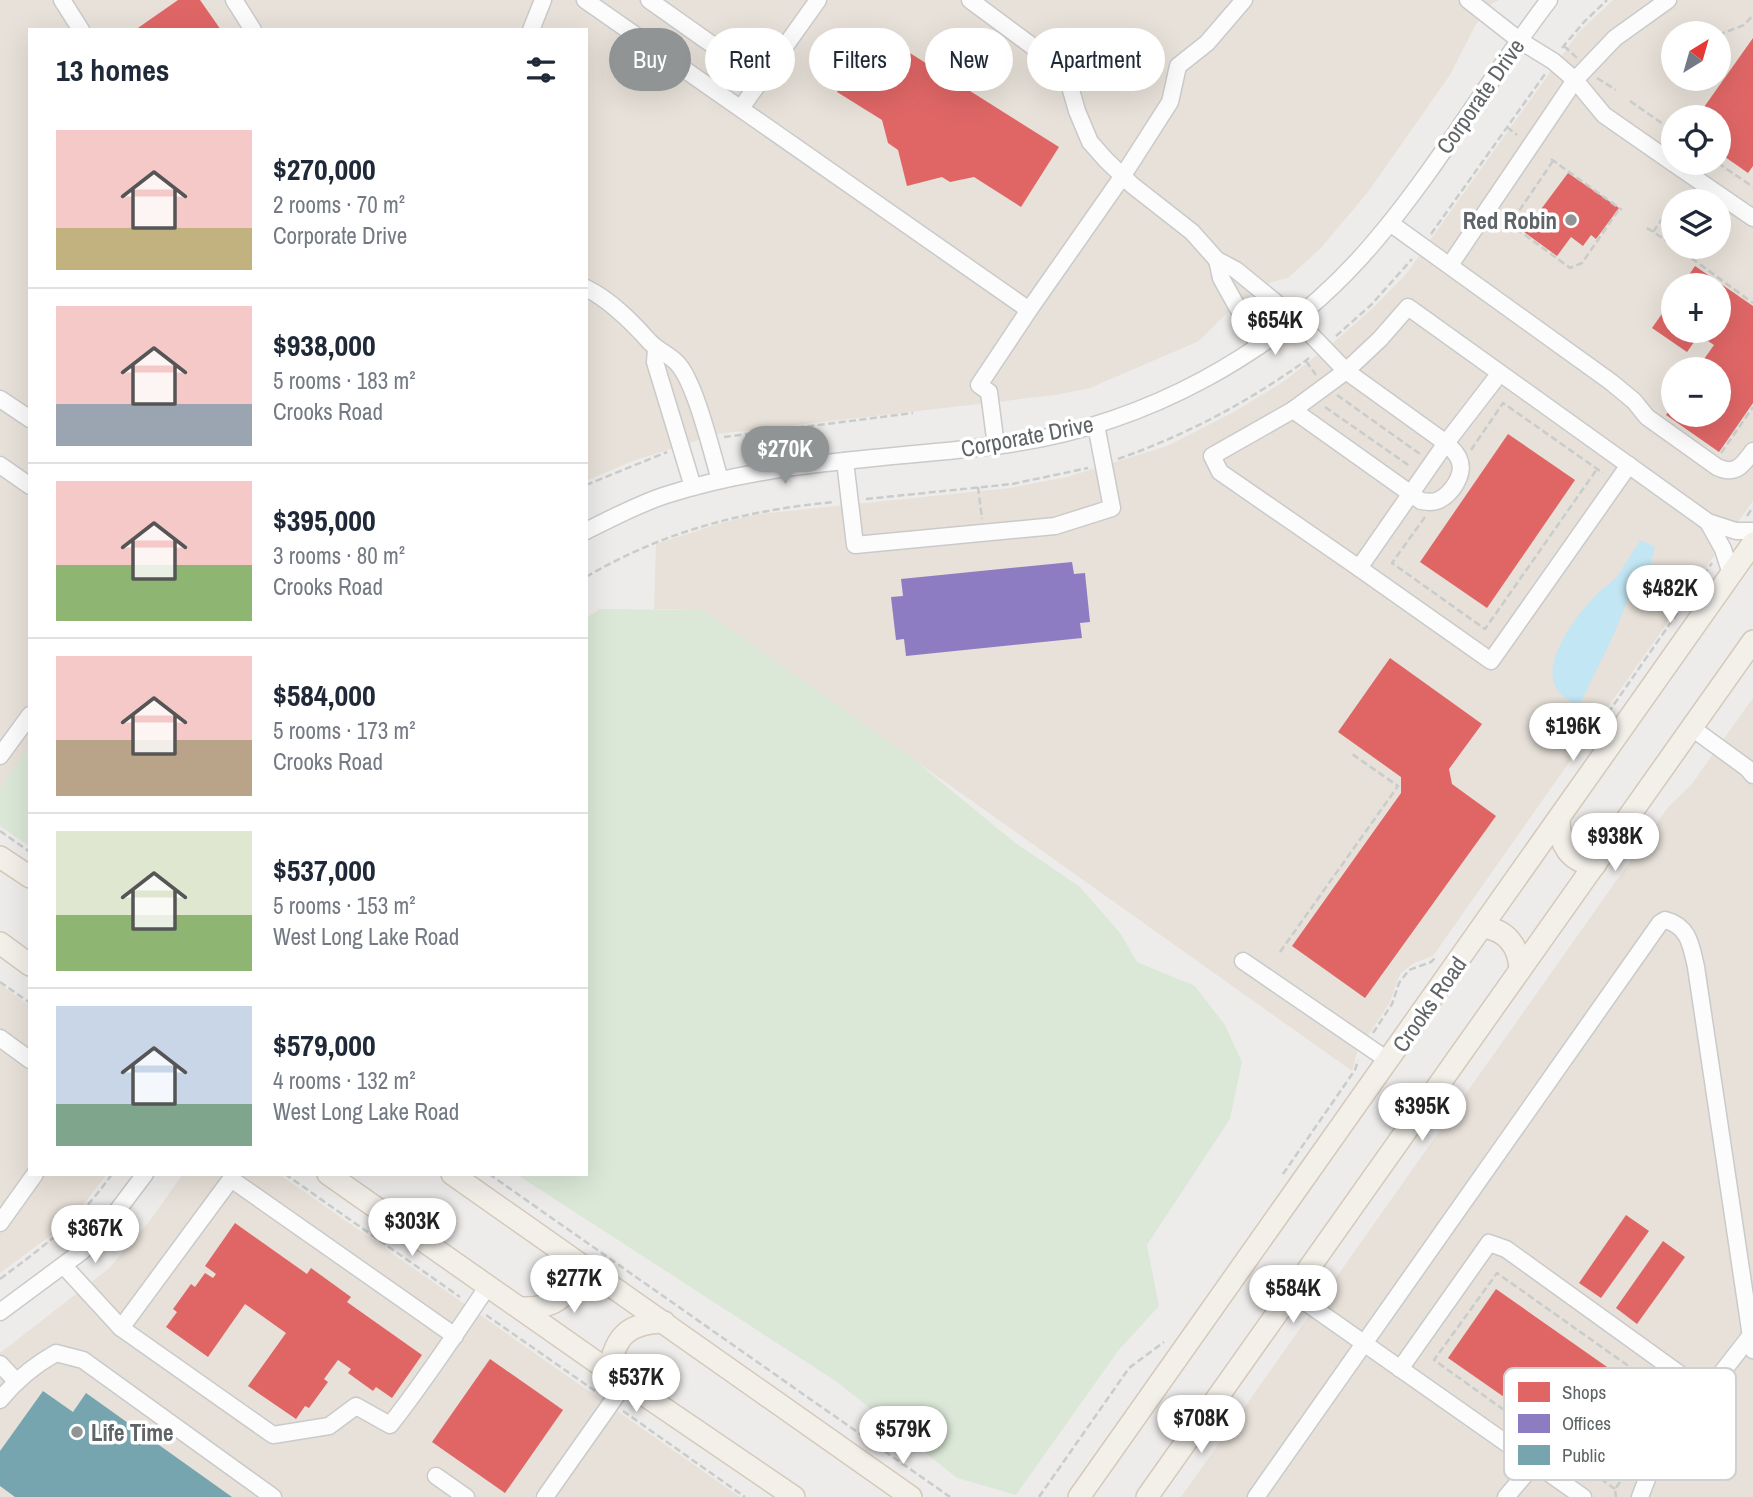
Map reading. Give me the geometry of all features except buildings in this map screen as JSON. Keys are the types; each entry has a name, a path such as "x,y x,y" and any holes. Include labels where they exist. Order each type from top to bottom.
{"main road":[{"name":"Crooks Road","path":"1079,1497 1753,543"},
{"path":"1147,1497 1753,641"},
{"path":"1559,820 1559,835 1568,852 1580,862 1595,865"},
{"path":"0,857 28,876"},
{"path":"1483,927 1507,936 1517,950 1520,970"},
{"path":"0,943 28,964"},
{"path":"331,1176 617,1377 794,1497"},
{"path":"455,1176 911,1497"},
{"path":"520,1308 536,1309 561,1299 572,1281 575,1261"},
{"path":"617,1377 614,1349 627,1332 648,1323 664,1322"}],"street":[{"path":"62,0 80,28"},
{"path":"234,0 252,28"},
{"path":"532,28 543,0"},
{"path":"584,0 1029,310"},
{"path":"649,0 705,40"},
{"path":"795,33 818,0"},
{"path":"970,0 1059,66 1067,76 1090,142 1122,177 1192,232 1217,260 1236,270 1296,319 1346,371 1446,443 1457,455 1461,470 1446,495 1434,502 1421,501 1293,410"},
{"path":"996,446 989,392 979,385 1122,177 1170,102 1178,66 1207,43 1244,0"},
{"path":"1468,0 1519,40 1553,61 1575,80 1604,115 1661,155"},
{"name":"Corporate Drive","path":"588,530 639,505 720,480 780,468 996,446 1047,438 1096,425 1170,396 1230,365 1296,319 1334,285 1390,223 1549,0"},
{"path":"1450,265 1575,80 1615,38 1668,0"},
{"path":"741,108 754,91"},
{"path":"1690,175 1753,218"},
{"path":"1390,223 1611,382 1634,401 1647,417 1717,467 1730,472 1735,470 1745,463 1753,451"},
{"path":"1217,260 1221,278 1259,346"},
{"path":"588,289 631,322 656,350 677,363 687,381 720,480"},
{"path":"1629,464 1491,661 1220,472 1212,456 1293,410 1346,371 1380,339 1408,307 1629,464 1708,522 1736,531 1753,531"},
{"path":"656,350 655,362 693,487"},
{"path":"1359,568 1446,443 1475,409 1500,373"},
{"path":"0,399 28,418"},
{"path":"845,461 855,545 1055,526 1112,508 1096,425"},
{"path":"0,465 28,484"},
{"path":"1708,522 1723,549 1731,574"},
{"path":"0,756 28,718"},
{"path":"1692,728 1751,768"},
{"path":"1256,1497 1660,923 1665,920 1675,923 1688,935 1696,967 1752,1343 1729,1368"},
{"path":"1243,961 1389,1061"},
{"path":"0,1038 28,1059"},
{"path":"0,1223 34,1176"},
{"path":"0,1312 64,1266 97,1236 143,1176"},
{"path":"121,1328 231,1179 454,1336"},
{"path":"1400,1368 1489,1243 1506,1249 1671,1368"},
{"path":"64,1266 121,1328 273,1434 329,1426 356,1406 390,1425 488,1286"},
{"path":"1291,1292 1504,1443"},
{"path":"0,1400 16,1381 36,1364 56,1353 83,1360 273,1497"},
{"path":"0,1364 16,1381"},
{"path":"545,1497 617,1377"},
{"path":"436,1476 466,1497"},
{"path":"1506,1497 1520,1480"},
{"path":"1558,1480 1583,1497"},
{"path":"1640,1497 1647,1480"}],"path":[{"path":"1580,61 1562,48 1607,0"},
{"path":"1731,30 1744,25 1753,15"},
{"path":"1429,236 1545,73"},
{"path":"1594,76 1616,90"},
{"path":"1630,101 1661,123"},
{"path":"1507,127 1526,141"},
{"path":"1552,160 1621,209 1582,263 1570,268 1510,224 1552,160"},
{"path":"1731,172 1753,187"},
{"path":"1653,232 1661,221"},
{"path":"1647,228 1661,237"},
{"path":"1334,338 1384,291 1416,254"},
{"path":"1693,259 1753,303"},
{"path":"1116,460 1207,422 1248,400 1316,354"},
{"path":"1306,361 1319,379"},
{"path":"1320,404 1413,468 1422,455 1332,391"},
{"path":"1467,456 1503,403 1609,477"},
{"path":"1719,456 1753,407"},
{"path":"718,438 761,430 913,413"},
{"path":"588,484 673,450"},
{"path":"860,499 1040,479 1093,467"},
{"path":"1429,511 1392,563 1485,629 1597,469"},
{"path":"978,487 982,524"},
{"path":"588,576 650,544 708,523 773,509 835,502"},
{"path":"1588,743 1718,554"},
{"path":"1280,952 1398,786 1352,754"},
{"path":"0,831 28,851"},
{"path":"1373,1033 1392,1004 1404,976 1415,966 1436,958 1444,946"},
{"path":"0,982 28,1002"},
{"path":"1277,1182 1356,1070 1359,1055"},
{"path":"0,1279 63,1231 111,1176"},
{"path":"288,1176 466,1301"},
{"path":"492,1176 950,1497"},
{"path":"1504,1410 1434,1360 1497,1273 1631,1368"},
{"path":"481,1311 605,1398"},
{"path":"1039,1497 1129,1368 1167,1339"},
{"path":"619,1408 745,1497"},
{"path":"1602,1480 1615,1489"},
{"path":"1616,1497 1615,1489 1621,1480"}],"shaded area":[{"path":"0,0 1499,0 1490,5 1475,26 1450,75 1368,192 1321,248 1288,278 1271,282 1225,315 1199,341 1090,388 1056,395 718,434 633,461 588,480 588,28 28,28 28,749 0,788"},
{"path":"1613,0 1753,0 1753,501 1433,956 1414,963 1400,974 1389,1004 1357,1052 1352,1071 703,610 654,609 656,544 721,523 759,514 1010,488 1067,477 1167,446 1230,414 1283,382 1341,336 1406,274 1578,33"},
{"path":"1753,698 1753,1497 1181,1497 1669,806 1691,785"},
{"path":"0,984 28,1005 28,1176 105,1176 61,1228 0,1273"},
{"path":"182,1176 282,1176 740,1497 0,1497 0,1353 108,1269 148,1223"}],"green space":[{"path":"600,609 703,610 912,758 1014,842 1080,887 1121,934 1137,962 1195,986 1225,1025 1242,1062 1230,1119 1147,1245 1159,1306 1118,1351 1016,1495 957,1478 837,1382 519,1176 588,1176 588,617"},
{"path":"28,749 28,846 0,826 0,788"}],"water":[{"path":"1641,540 1655,547 1650,566 1629,597 1581,702 1572,703 1560,693 1554,682 1553,669 1562,640 1580,614 1615,578"}],"place":[{"name":"Red Robin","path":"1571,220"},
{"name":"Life Time","path":"77,1432"}]}
